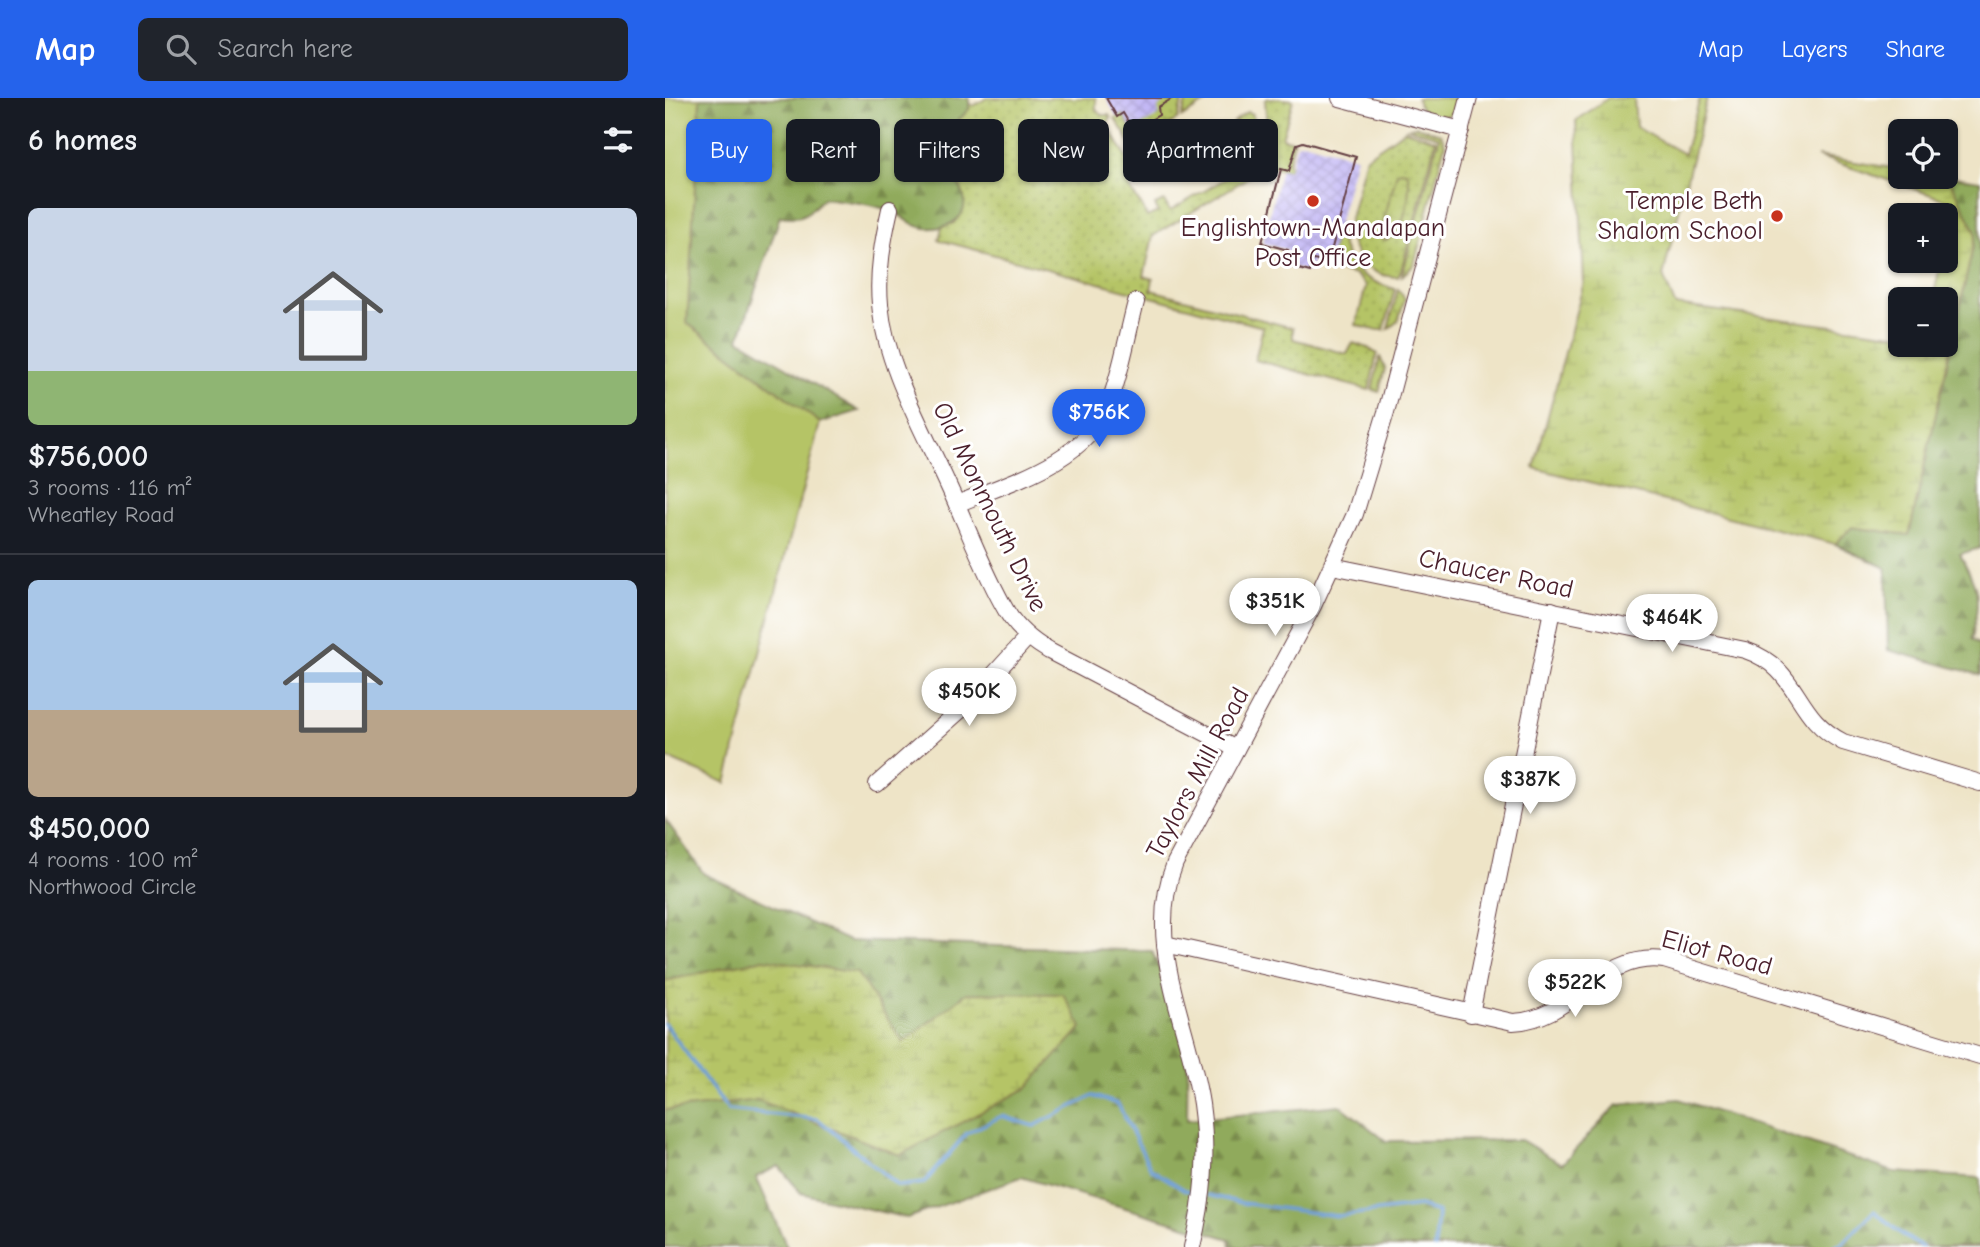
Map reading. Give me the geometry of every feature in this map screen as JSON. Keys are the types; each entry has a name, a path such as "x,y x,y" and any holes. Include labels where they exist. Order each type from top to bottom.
{"street":[{"path":"1341,98 1461,130"},
{"name":"Taylors Mill Road","path":"1192,1247 1202,1204 1205,1139 1200,1102 1173,992 1165,944 1163,919 1171,874 1313,606 1355,513 1369,470 1469,98"},
{"name":"Old Monmouth Drive","path":"890,209 882,243 879,278 885,332 896,369 1008,613 1027,638 1236,749"},
{"path":"957,504 1053,463 1073,449 1095,426 1108,407 1136,302"},
{"name":"Chaucer Road","path":"1332,566 1759,654 1773,663 1785,676 1811,718 1833,737 1980,783"},
{"path":"1471,1014 1552,610"},
{"path":"877,784 965,706 1027,638"},
{"name":"Eliot Road","path":"1165,944 1513,1022 1533,1020 1553,1012 1613,969 1628,962 1655,959 1980,1056"}],"green space":[{"path":"665,98 700,98 699,119 686,119 686,182 695,182 687,323 820,423 726,783 665,757"},
{"path":"700,98 969,98 969,109 959,119 894,119 894,182 956,182 962,190 964,206 962,213 953,222 924,228 883,208 823,198 805,214 794,217 780,216 739,339 859,411 820,423 687,323 695,182 772,182 772,119 699,119"},
{"path":"987,98 1096,98 1096,110 1102,115 1109,115 1109,120 1018,119 1018,182 1109,182 1109,135 1113,134 1123,151 1123,182 1128,182 1147,217 1158,212 1155,205 1164,201 1170,211 1219,182 1241,182 1153,236 1144,276 1153,279 1151,290 1293,328 1293,339 1347,354 1353,343 1368,348 1377,354 1369,390 1255,360 1263,327 939,240 942,227 954,223 964,197 955,182 1004,182 1004,119 957,119 970,103 973,106"},
{"path":"1160,98 1183,98 1178,119 1146,119 1156,110"},
{"path":"1187,98 1213,98 1182,117"},
{"path":"1269,98 1293,100 1282,138 1294,141 1288,164 1291,166 1289,171 1278,168 1278,119 1266,119 1265,100"},
{"path":"1417,98 1458,98 1452,114 1441,117 1430,115 1421,109"},
{"path":"1608,98 1634,98 1636,127 1684,154 1700,98 1707,98 1663,276 1675,305 1888,333 1888,357 1948,357 1909,535 1852,527 1835,544 1534,468 1584,282 1576,121"},
{"path":"1247,112 1252,114 1252,119 1237,119"},
{"path":"1123,113 1126,119 1123,119 1123,131 1115,118"},
{"path":"1416,126 1441,134 1445,144 1414,265 1402,276 1439,137 1408,128"},
{"path":"1405,130 1436,140 1398,277 1378,273 1363,262 1352,246 1348,226 1366,157"},
{"path":"1817,156 1888,167 1888,180"},
{"path":"1407,172 1409,179 1406,211 1397,231 1384,240 1380,233 1397,173"},
{"path":"1958,178 1980,181 1980,548 1960,554 1977,594 1972,639 1980,645 1980,675 1888,650 1886,568 1835,544 1852,527 1909,535 1948,357 1958,357 1958,314 1976,233 1954,189 1958,189"},
{"path":"1914,189 1954,189 1976,233 1958,314 1958,287 1936,287 1938,273 1958,273 1958,203"},
{"path":"1338,224 1344,249 1354,267 1371,280 1395,289 1384,330 1356,325 1366,286 1356,275 1327,268"},
{"path":"1398,289 1405,299 1398,321 1388,329"},
{"path":"1380,357 1385,368 1379,392 1372,390"},
{"path":"665,819 704,874 849,941 1152,951 1188,1039 1187,1120 1340,1105 1386,1141 1521,1140 1562,1164 1617,1105 1679,1099 1894,1172 1980,1178 1980,1247 1231,1247 1230,1239 1021,1177 907,1218 801,1193 779,1166 756,1177 787,1247 665,1247 665,1110 758,1100 900,1155 903,1042 764,959 665,981"},
{"path":"764,959 857,973 903,1042 967,993 1063,994 1082,1027 1027,1088 900,1155 758,1100 665,1110 665,981"}],"building":[{"path":"1106,98 1173,98 1158,107 1159,115 1152,119 1127,119 1123,113 1117,117"},
{"name":"Englishtown-Manalapan Post Office","path":"1303,142 1356,157 1328,263 1313,260 1310,272 1284,265 1288,250 1262,243 1281,169 1289,171 1297,144"}],"waterway":[{"path":"665,1024 728,1110 818,1119 898,1186 924,1183 967,1133 1002,1116 1034,1126 1093,1096 1118,1104 1151,1169 1185,1190 1197,1193"},
{"path":"1208,1195 1242,1203 1338,1216 1419,1206 1438,1212 1435,1247"},
{"path":"1834,1247 1843,1243 1874,1211 1922,1247"}],"place":[{"name":"Englishtown-Manalapan Post Office","path":"1313,201"},
{"name":"Temple Beth Shalom School","path":"1777,216"}]}
